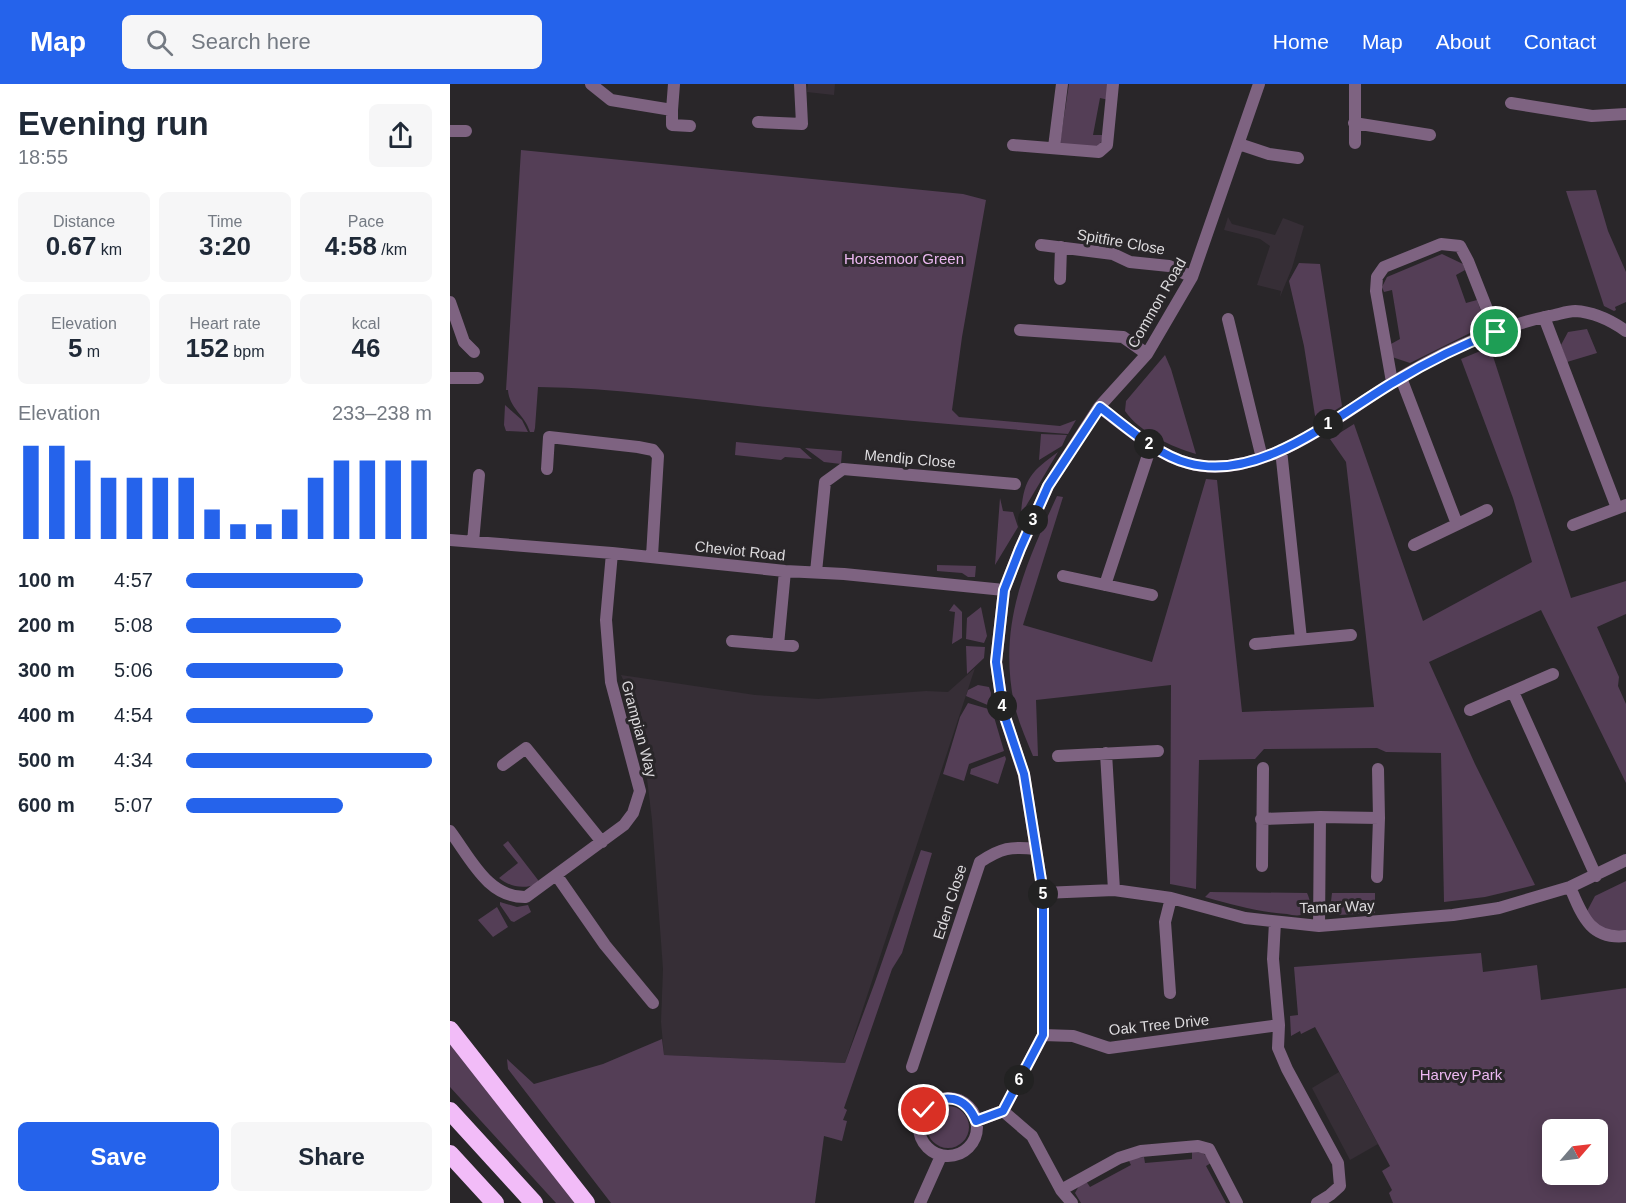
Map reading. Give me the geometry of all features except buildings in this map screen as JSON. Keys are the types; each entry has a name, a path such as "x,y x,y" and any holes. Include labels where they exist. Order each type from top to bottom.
{"highway":[{"path":"450,1030 585,1203"},
{"path":"450,1111 534,1203"},
{"path":"450,1154 495,1203"}],"street":[{"path":"591,84 611,100 672,110"},
{"path":"674,84 672,125 690,126"},
{"path":"758,122 802,124 800,84"},
{"path":"1054,147 1062,84"},
{"path":"1013,145 1099,152 1104,149 1107,145 1113,84"},
{"name":"Common Road","path":"1003,1111 1043,1035 1043,893 1024,774 1003,711 996,662 1004,590 1048,486 1100,407 1147,354 1192,277 1259,84"},
{"path":"1355,84 1355,143"},
{"path":"1511,103 1592,116 1626,114"},
{"path":"1354,123 1430,135"},
{"path":"450,131 466,131"},
{"path":"1239,144 1269,154 1298,158"},
{"path":"1457,524 1397,380 1376,291 1377,277 1384,267 1441,244 1460,246 1496,332"},
{"name":"Spitfire Close","path":"1041,245 1113,254 1130,262 1169,266 1192,277"},
{"path":"1060,248 1060,279"},
{"path":"450,302 464,342 474,352"},
{"path":"1100,407 1151,446 1188,463 1224,467 1262,458 1281,450 1323,428 1397,380 1450,351 1525,321 1575,311 1603,318 1626,331"},
{"path":"1544,317 1622,506 1573,525"},
{"path":"1228,319 1262,458"},
{"path":"1020,330 1123,337 1147,354"},
{"path":"450,378 478,378"},
{"path":"547,469 549,437 653,450 658,456 652,556"},
{"path":"1105,585 1151,446"},
{"path":"1281,450 1301,639"},
{"name":"Mendip Close","path":"816,572 825,482 843,469 1015,484"},
{"path":"472,542 479,475"},
{"path":"1414,545 1487,510"},
{"name":"Cheviot Road","path":"450,540 652,556 785,571 1004,590"},
{"name":"Grampian Way","path":"450,831 490,885 500,893 513,897 526,897 624,825 633,813 640,791 611,682 606,620 612,553"},
{"path":"778,645 785,571"},
{"path":"1063,576 1152,595"},
{"path":"1255,644 1351,635"},
{"path":"732,641 793,646"},
{"path":"1470,710 1553,674"},
{"path":"1513,692 1596,876"},
{"path":"503,765 526,748 602,842"},
{"path":"1058,756 1158,751"},
{"path":"1106,753 1114,890"},
{"path":"1262,866 1263,768"},
{"path":"1377,878 1378,769"},
{"path":"1320,817 1320,926"},
{"path":"1262,819 1379,818"},
{"name":"Eden Close","path":"912,1066 980,862 999,850 1019,847 1036,849"},
{"name":"Tamar Way","path":"1043,893 1114,890 1171,898 1245,918 1320,926 1488,910 1570,887 1626,860"},
{"path":"557,876 605,945 653,1003"},
{"path":"1570,887 1583,917 1593,928 1612,937 1626,936"},
{"path":"1170,993 1165,922 1171,898"},
{"path":"1275,922 1273,959 1278,1048 1338,1163 1340,1186 1317,1203"},
{"name":"Oak Tree Drive","path":"1043,1035 1073,1035 1109,1048 1278,1025"},
{"path":"948,1098 958,1100 973,1112 976,1121 974,1140 960,1154 941,1156 932,1152 920,1137 918,1128 920,1119 924,1110 931,1103 948,1098"},
{"path":"976,1121 1003,1111 1032,1136 1061,1190 1072,1203"},
{"path":"1061,1190 1119,1158 1141,1151 1198,1146 1209,1149 1237,1203"},
{"path":"920,1203 941,1156"}],"shaded area":[{"path":"808,84 835,84 834,95 807,92"},
{"path":"1228,217 1232,224 1275,235 1283,218 1304,226 1292,268 1280,297 1281,291 1257,285 1270,246 1260,239 1224,230"},
{"path":"975,668 845,1063 664,1055 661,1022 663,969 652,820 638,713 621,675 755,695 818,699 926,691 948,692"},
{"path":"1339,1072 1378,1144 1350,1160 1312,1088"}],"green space":[{"path":"1069,84 1109,84 1109,100 1100,98 1093,135 1103,135 1100,145 1088,151 1060,143"},
{"name":"Horsemoor Green","path":"521,150 963,194 986,200 952,410 959,417 1060,426 1076,420 1068,434 857,416 632,392 538,387 535,428 534,432 530,432 506,390"},
{"path":"1596,190 1608,231 1626,272 1626,302 1615,307 1614,311 1604,306 1566,191"},
{"path":"1442,254 1463,264 1465,270 1456,275 1466,303 1477,300 1484,320 1474,331 1410,363 1392,357 1391,344 1400,339 1392,290 1384,292 1382,287 1387,277"},
{"path":"1299,263 1320,264 1342,406 1316,422 1304,346 1289,281"},
{"path":"1587,329 1597,353 1567,362 1561,345 1568,332"},
{"path":"1490,347 1571,598 1626,581 1626,614 1597,627 1619,677 1618,686 1626,704 1626,783 1541,610 1429,662 1475,764 1535,885 1485,897 1444,902 1441,753 1386,752 1377,748 1264,749 1255,759 1199,760 1196,889 1170,884 1171,685 1036,700 1038,756 1033,756 1016,710 1010,674 1009,647 1012,621 1025,571 1057,496 1063,497 1023,625 1152,662 1206,479 1217,480 1242,712 1374,707 1346,462 1330,439 1354,424 1423,621 1532,562 1513,498 1461,359"},
{"path":"1165,355 1196,454 1147,432 1125,411 1126,401"},
{"path":"505,405 522,420 528,432 506,431"},
{"path":"1041,434 1067,435 1062,446 1039,460"},
{"path":"736,442 800,448 812,459 785,457 781,460 735,455"},
{"path":"805,448 842,451 841,464 824,462"},
{"path":"1058,452 1021,513 1024,492 1031,477 1041,465"},
{"path":"1000,498 1003,511 1013,512 1018,527 995,565"},
{"path":"937,565 976,566 975,577 968,577 962,573 937,571"},
{"path":"954,604 962,612 962,638 952,644 955,612 949,611"},
{"path":"981,607 987,636 984,643 966,639 967,618"},
{"path":"966,646 985,647 984,658 967,674"},
{"path":"978,685 989,687 990,706 966,696 968,690"},
{"path":"968,703 992,710 1004,751 969,764 964,781 943,774 960,717"},
{"path":"1005,756 998,784 970,774 971,769"},
{"path":"508,841 538,883 518,886 508,884 499,878 518,863 503,845"},
{"path":"921,850 932,853 902,953 892,969 844,1108 847,1110 843,1120 847,1121 842,1141 824,1136 815,1203 611,1203 508,1069 507,1059 534,1084 603,1064 662,1039 664,1055 845,1063"},
{"path":"1626,881 1626,931 1602,930 1586,913 1595,896"},
{"path":"1210,892 1307,893 1310,906 1308,912 1299,915 1266,912 1205,897"},
{"path":"1332,893 1375,893 1375,913 1338,915 1330,910"},
{"path":"500,902 517,907 528,905 531,912 514,922 511,921"},
{"path":"497,907 508,927 493,937 478,920"},
{"name":"Harvey Park","path":"1481,953 1483,972 1537,965 1541,1000 1626,988 1626,1203 1393,1203 1389,1193 1392,1190 1382,1171 1390,1166 1315,1027 1291,1036 1290,1016 1298,1015 1294,967"},
{"path":"450,1043 576,1203 556,1203 450,1087"},
{"path":"948,1106 956,1107 963,1112 968,1119 968,1135 963,1142 956,1147 948,1148 940,1147 933,1142 928,1135 927,1127 928,1119 933,1112 940,1107"},
{"path":"1192,1152 1206,1155 1211,1163 1206,1166 1226,1203 1081,1203 1075,1193 1080,1184 1086,1181 1090,1187 1131,1165 1128,1159 1144,1157 1145,1163 1192,1159"}],"route":[{"path":"924,1110 939,1099 948,1098 966,1105 973,1112 976,1121 1003,1111 1043,1035 1043,893 1024,774 1003,711 996,662 1004,590 1020,549 1048,486 1100,407 1151,446 1188,463 1224,467 1262,458 1281,450 1323,428 1392,382 1450,351 1496,332"}]}
